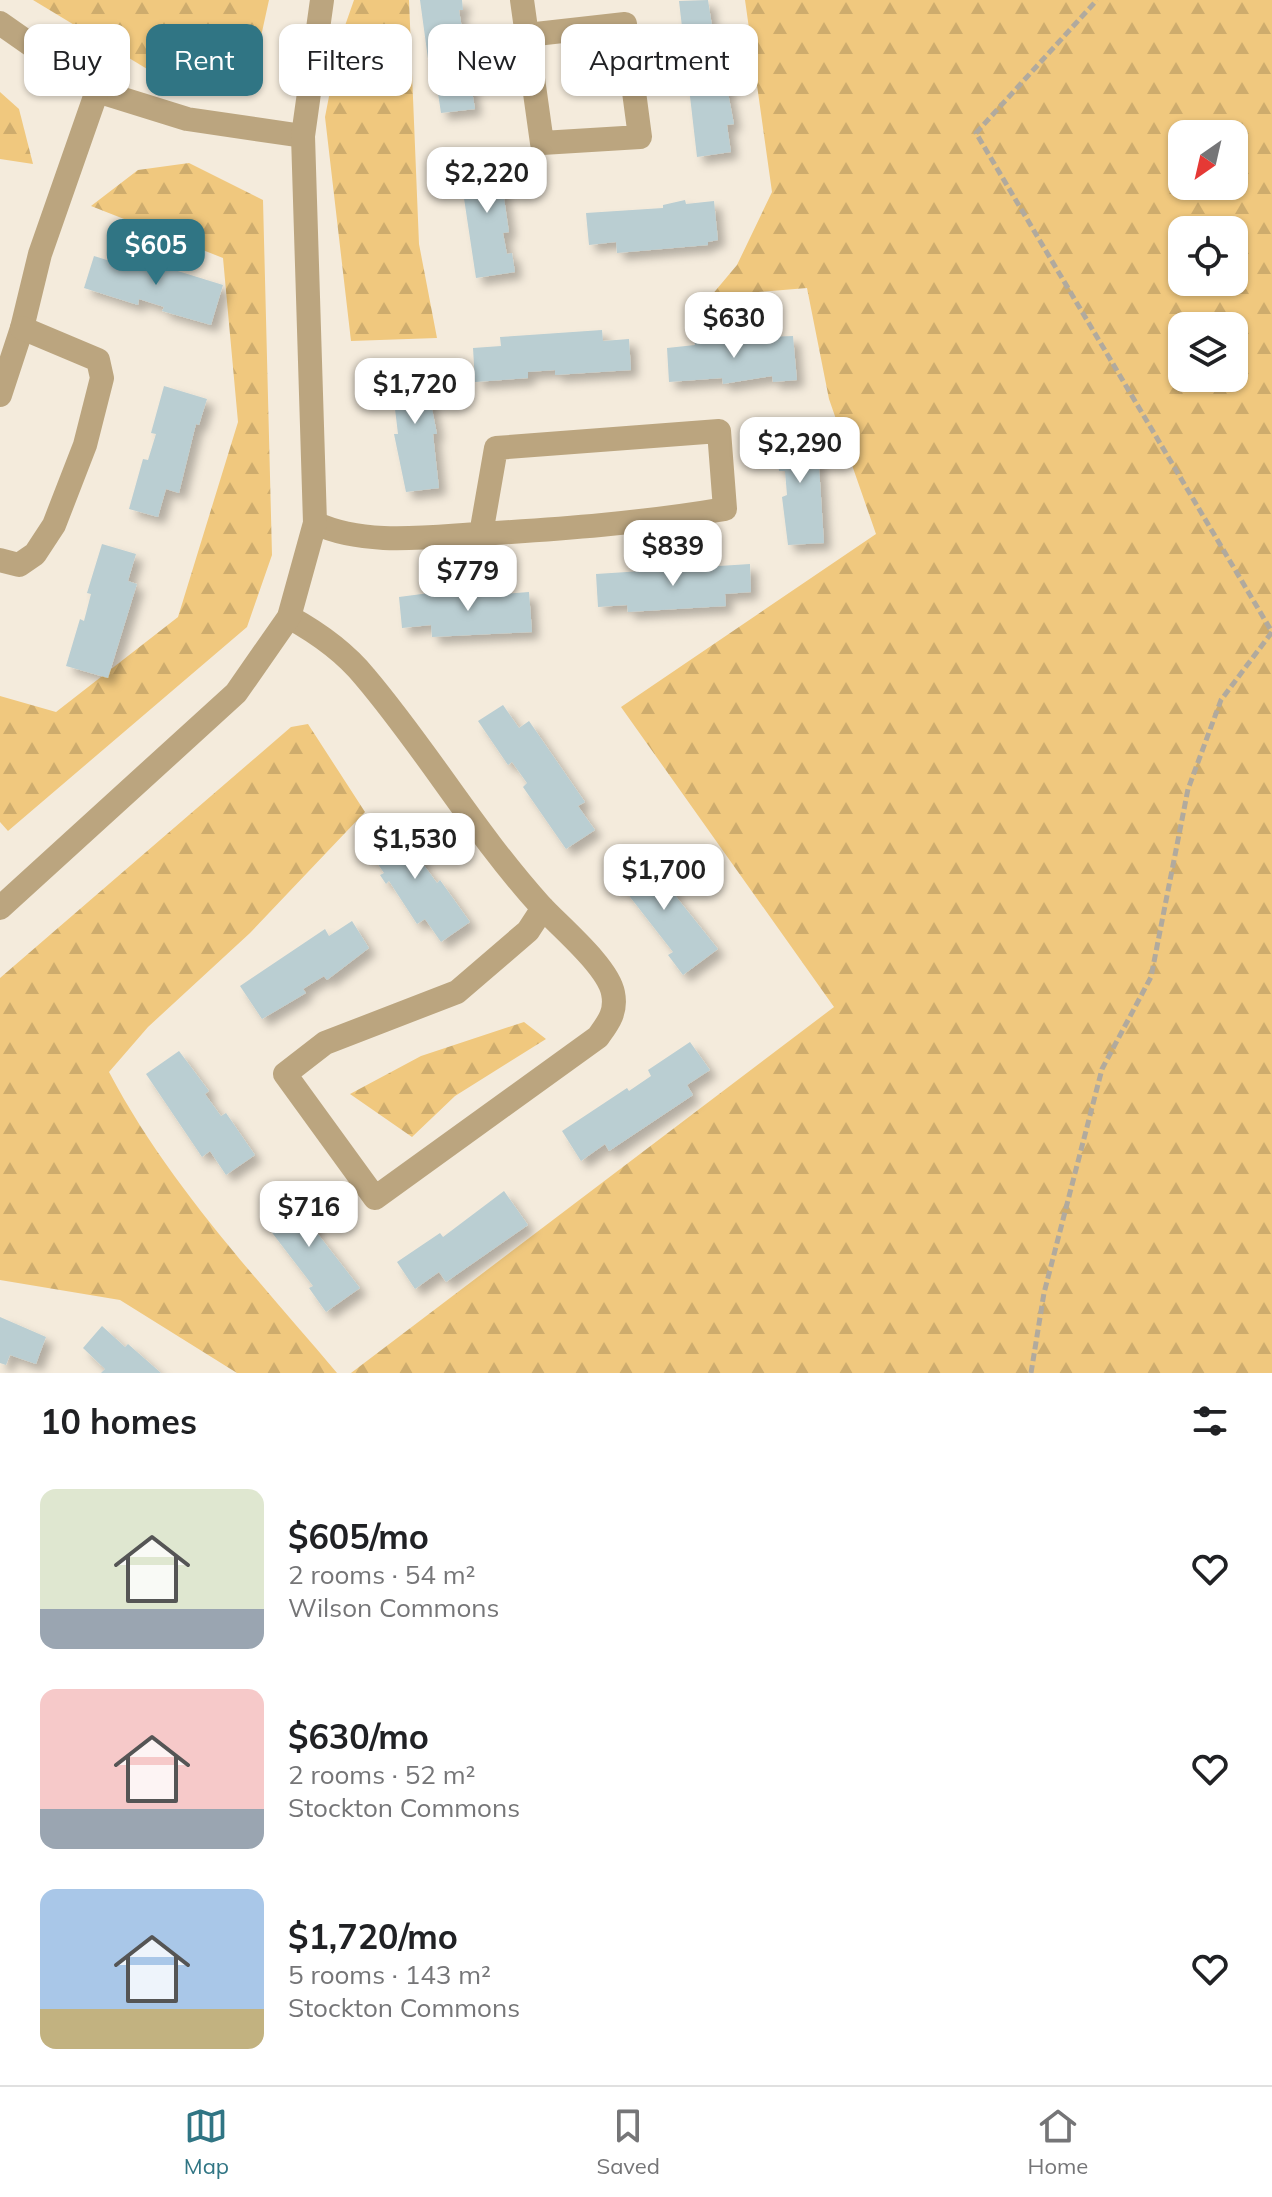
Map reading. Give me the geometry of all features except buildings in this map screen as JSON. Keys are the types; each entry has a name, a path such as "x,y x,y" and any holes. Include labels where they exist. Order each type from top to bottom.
{"street":[{"path":"0,908 236,693 289,617 315,523 303,136 322,0"},
{"path":"522,0 525,24"},
{"path":"0,23 24,40"},
{"path":"625,24 640,137 542,143 527,35 625,24"},
{"path":"0,395 22,328 40,254 95,96"},
{"path":"113,96 187,119 303,136"},
{"path":"0,560 19,565 35,554 54,525 85,445 102,378 98,360 22,328"},
{"path":"315,523 336,533 412,538 481,534 649,522 725,509 719,431 496,448 481,534"},
{"path":"289,617 316,631 365,676 494,852 543,908 577,939 613,991 614,1014 598,1037 375,1198 285,1074 325,1043 457,992 528,931 543,908"}],"path":[{"path":"1031,1373 1044,1293 1102,1069 1151,977 1188,789 1221,700 1272,632 976,133 1097,0"}],"green space":[{"path":"33,0 269,0 263,27 263,24 146,24 146,68 130,59 130,24 73,24"},
{"path":"354,0 409,0 410,24 346,24"},
{"path":"745,0 1272,0 1272,1373 351,1373 834,1007 621,707 876,534 829,399 807,288 711,296 737,265 772,192 758,92 758,24 748,24"},
{"path":"412,73 419,244 437,338 351,341 325,117 329,96 412,96"},
{"path":"0,92 19,109 33,164 0,159"},
{"path":"189,163 263,200 272,555 247,627 8,831 0,822 0,696 56,712 178,617 238,422 223,258 91,206 138,170"},
{"path":"308,724 365,812 250,933 148,1027 109,1072 132,1113 185,1191 337,1373 237,1373 120,1300 0,1280 0,978 291,727"},
{"path":"524,1022 546,1039 455,1096 412,1137 350,1094 421,1056"}]}
